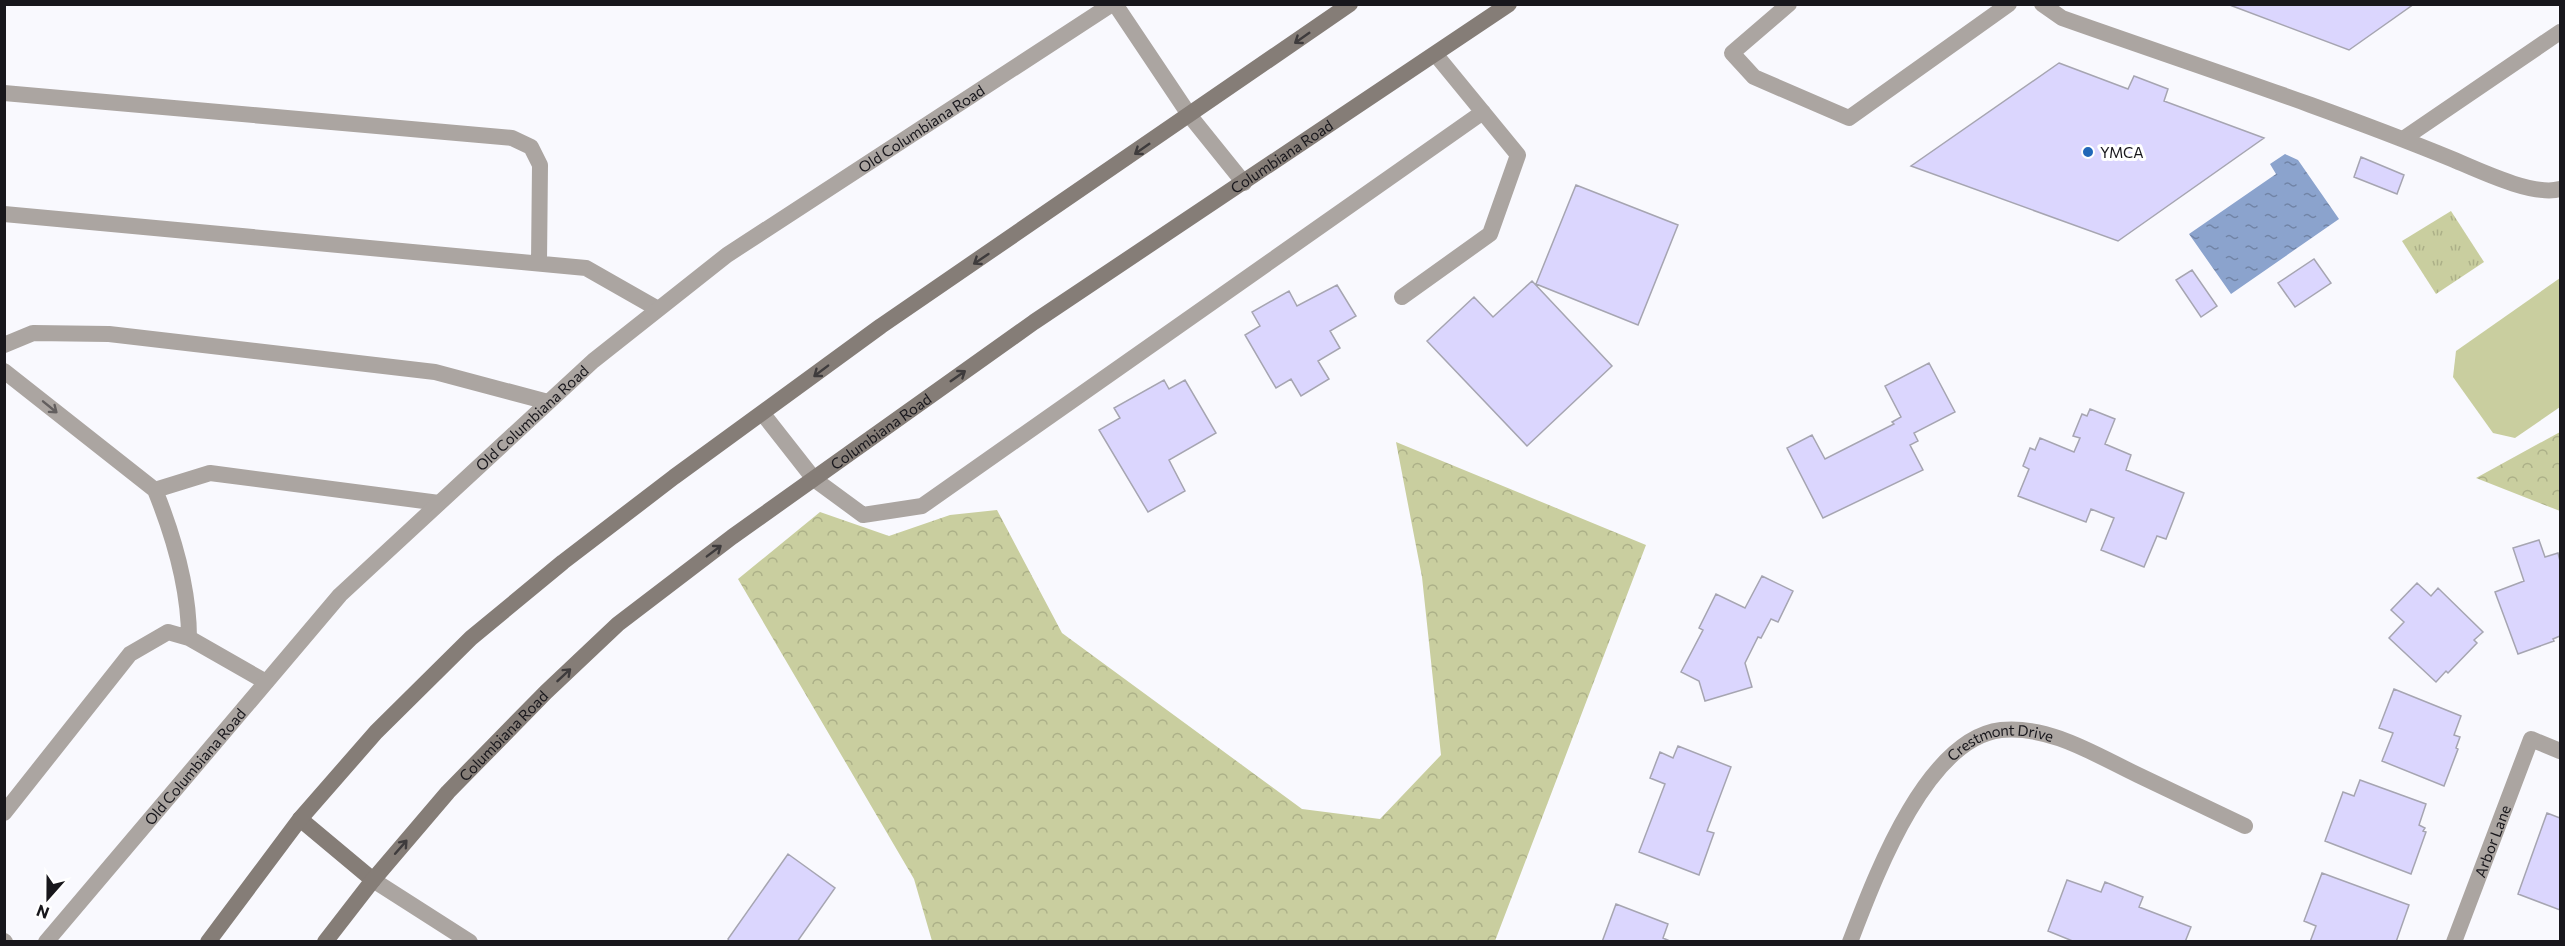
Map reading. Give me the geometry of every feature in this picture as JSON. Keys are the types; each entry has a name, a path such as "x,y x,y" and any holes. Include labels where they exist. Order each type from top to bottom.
{"main road":[{"path":"208,942 300,819 376,732 471,638 581,548 674,477 881,326 1350,4"},
{"name":"Columbiana Road","path":"325,942 373,880 448,792 546,692 618,624 732,537 1034,322 1509,4"},
{"path":"300,819 373,880"}],"street":[{"path":"1113,4 1190,116 1244,183"},
{"name":"Old Columbiana Road","path":"46,942 340,595 593,361 727,255 1113,4"},
{"path":"1789,4 1732,52 1754,76 1849,118 2009,4"},
{"path":"2042,4 2062,18 2403,139 2510,183 2552,192 2560,189"},
{"path":"2403,139 2560,32"},
{"path":"1402,297 1490,234 1518,155 1436,55"},
{"path":"4,93 512,138 531,147 540,165 539,263"},
{"path":"763,414 814,479 863,515 922,506 1484,112"},
{"path":"4,214 586,268 658,309"},
{"path":"4,345 33,333 109,334 435,372 548,402"},
{"path":"4,370 155,490 174,538 189,616 189,638"},
{"path":"155,490 210,473 440,503"},
{"path":"4,813 130,654 168,632 189,638 266,682"},
{"name":"Crestmont Drive","path":"1850,942 1888,851 1923,790 1958,750 1974,738 1988,733 2018,730 2056,737 2245,826"},
{"name":"Arbor Lane","path":"2454,942 2531,739 2560,751"},
{"path":"373,880 470,942"}],"green space":[{"path":"2451,211 2484,262 2436,294 2402,241"},
{"path":"2560,278 2560,407 2515,438 2493,433 2453,377 2456,351"},
{"path":"2560,432 2560,511 2476,478"},
{"path":"1396,442 1646,545 1495,941 932,941 914,879 738,579 820,512 889,536 950,515 997,510 1062,633 1302,809 1380,819 1441,755 1422,577"}],"water":[{"path":"2285,154 2298,160 2339,219 2231,294 2189,234 2276,174 2270,164"}],"building":[{"path":"2227,4 2414,4 2349,50"},
{"name":"YMCA","path":"2059,63 2128,89 2134,76 2168,89 2164,101 2264,138 2118,241 1911,166"},
{"path":"2361,157 2404,175 2397,194 2354,177"},
{"path":"1576,185 1678,225 1638,325 1536,284"},
{"path":"2314,259 2331,283 2295,307 2278,283"},
{"path":"2192,270 2217,306 2201,317 2176,280"},
{"path":"1532,281 1612,366 1527,446 1427,341 1474,297 1493,317"},
{"path":"1337,285 1356,316 1330,331 1340,348 1318,361 1329,379 1301,396 1291,379 1276,388 1245,335 1260,326 1252,312 1289,291 1297,306"},
{"path":"1929,363 1955,412 1914,433 1918,441 1910,445 1923,470 1823,518 1787,448 1812,435 1825,459 1894,424 1892,422 1901,417 1885,386"},
{"path":"1164,380 1169,389 1185,380 1216,433 1169,460 1185,491 1148,512 1099,430 1120,418 1114,408"},
{"path":"2090,409 2115,419 2105,444 2131,455 2126,470 2184,493 2166,539 2157,536 2144,567 2101,550 2114,518 2091,509 2086,522 2018,496 2029,469 2023,466 2030,448 2035,450 2040,438 2074,452 2080,438 2073,436 2082,414 2087,416"},
{"path":"2539,540 2545,557 2558,553 2560,561 2560,636 2553,639 2554,641 2518,654 2495,592 2524,581 2513,548"},
{"path":"1762,576 1793,591 1778,622 1771,619 1761,638 1758,637 1745,663 1752,687 1705,701 1699,681 1681,672 1703,630 1699,628 1716,594 1745,608"},
{"path":"2417,583 2431,596 2438,588 2483,632 2474,640 2477,643 2436,682 2389,638 2404,622 2391,610"},
{"path":"2394,689 2461,716 2454,735 2460,737 2456,748 2458,749 2444,786 2382,761 2393,733 2379,728"},
{"path":"1678,746 1731,767 1707,831 1714,833 1699,875 1639,852 1665,784 1650,778 1660,752 1673,758"},
{"path":"2360,780 2426,804 2419,825 2425,828 2423,831 2426,832 2411,874 2325,841 2343,792 2354,796"},
{"path":"2547,813 2560,818 2560,910 2518,894"},
{"path":"788,854 835,888 797,942 730,942 728,939"},
{"path":"2322,873 2409,905 2396,942 2310,942 2316,926 2304,921"},
{"path":"2067,880 2101,892 2105,882 2143,897 2139,907 2191,927 2185,942 2075,942 2048,931"},
{"path":"1616,904 1668,924 1663,938 1672,942 1602,942"}],"place":[{"name":"YMCA","path":"2088,152"}]}
